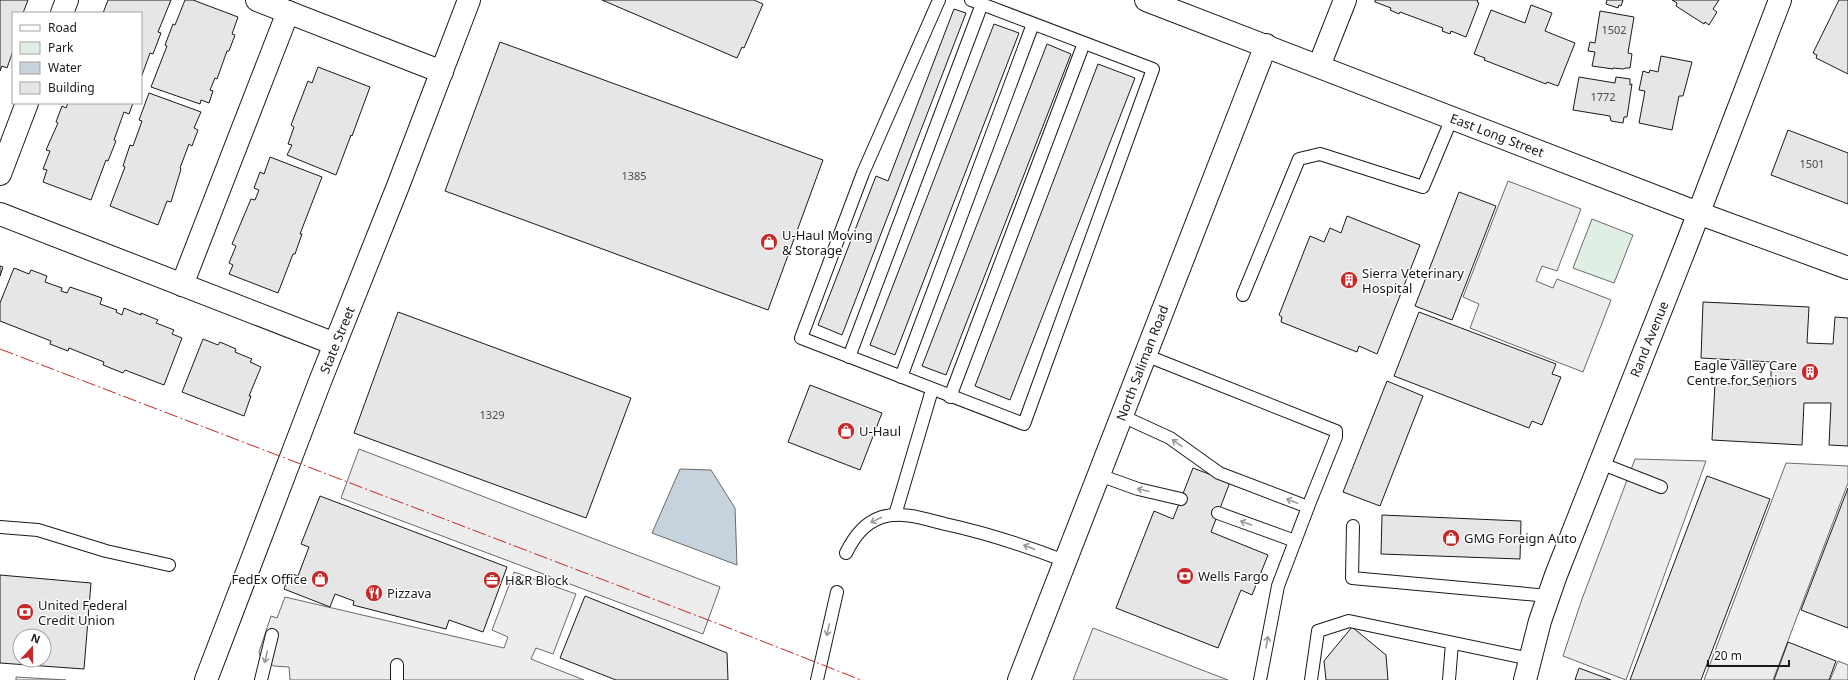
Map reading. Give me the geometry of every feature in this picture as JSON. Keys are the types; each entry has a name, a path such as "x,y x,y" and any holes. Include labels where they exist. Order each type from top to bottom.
{"street":[{"path":"62,12 67,0"},
{"path":"257,0 442,72"},
{"name":"State Street","path":"206,680 335,344 470,0"},
{"name":"East Long Street","path":"1146,0 1266,45 1698,213 1848,268"},
{"path":"1319,66 1345,0"},
{"name":"Rand Avenue","path":"1525,680 1548,596 1780,0"},
{"path":"182,285 288,12"},
{"name":"North Saliman Road","path":"1019,680 1266,45"},
{"path":"0,174 27,104"},
{"path":"0,214 335,344"}],"lane":[{"path":"849,357 977,2 1153,69 1024,424 950,397 801,338 864,173 939,0"},
{"path":"901,377 1033,24"},
{"path":"950,397 1084,43"},
{"path":"1243,295 1299,159 1320,154 1423,187 1452,118"},
{"path":"1145,355 1336,431 1336,437 1278,586 1260,680"},
{"path":"895,515 932,390"},
{"path":"1122,416 1165,435 1219,473 1308,507"},
{"path":"1600,463 1661,487"},
{"path":"1099,475 1138,489 1181,499"},
{"path":"1218,513 1295,541"},
{"path":"846,553 854,537 866,525 881,518 895,515 924,519 981,532 1023,544 1065,561"},
{"path":"1353,526 1352,578 1548,596"},
{"path":"0,527 38,530 106,551 169,565"},
{"path":"817,680 837,592"},
{"path":"1311,680 1318,631 1349,622 1530,659"},
{"path":"261,680 272,635"},
{"path":"1449,680 1452,643"},
{"path":"397,665 397,680"}],"green space":[{"path":"1592,219 1633,235 1614,283 1573,268"}],"shaded area":[{"path":"1508,181 1581,209 1557,271 1542,266 1536,281 1553,288 1557,279 1611,300 1583,372 1470,328 1479,304 1463,297"},
{"path":"359,449 720,587 703,634 341,498"},
{"path":"1635,459 1706,461 1626,680 1563,656 1582,599"},
{"path":"1786,463 1848,466 1848,483 1773,680 1704,680"},
{"path":"514,572 576,594 553,654 536,648 531,659 584,680 290,680 289,667 274,666 261,659 259,652 271,616 277,618 285,597 504,648 508,637 492,630"},
{"path":"1093,628 1228,680 1073,680"},
{"path":"1838,661 1848,665 1848,680 1830,680"},
{"path":"16,677 66,680 16,680"}],"water":[{"path":"680,469 711,470 735,508 737,565 652,533"}],"building":[{"path":"0,0 28,0 23,12 12,12 12,54 7,68 2,66 0,71"},
{"path":"108,0 171,0 158,32 161,33 153,54 150,53 142,75 142,12 103,12"},
{"path":"185,0 193,0 238,17 232,34 235,35 229,51 227,51 217,79 215,78 210,90 213,91 209,103 201,100 200,104 151,87 167,46 165,45 173,24 175,25"},
{"path":"602,0 754,0 763,4 744,48 742,47 737,58"},
{"path":"1375,0 1478,0 1477,2 1479,3 1466,37 1451,31 1450,34 1442,31 1443,28 1400,12 1399,14 1390,10 1391,8 1375,2"},
{"path":"1607,0 1623,0 1621,6 1619,5 1618,8 1606,4"},
{"path":"1672,0 1719,0 1713,9 1717,12 1709,25 1705,22 1704,24 1676,6 1677,3"},
{"path":"1839,0 1848,0 1848,74 1816,58 1817,55 1813,53"},
{"path":"1531,5 1552,13 1545,31 1575,43 1558,86 1547,82 1546,84 1484,60 1485,58 1474,54 1491,10 1525,23"},
{"path":"954,9 966,13 842,335 818,325 876,176 888,181"},
{"path":"1600,11 1634,17 1628,53 1632,54 1630,68 1613,69 1592,66 1595,52 1588,51 1590,42 1595,43"},
{"path":"994,24 1019,33 895,355 870,345"},
{"path":"500,42 823,160 768,310 445,191"},
{"path":"1047,44 1071,54 946,375 922,366"},
{"path":"1661,56 1692,62 1683,96 1679,96 1672,130 1639,123 1645,91 1639,90 1643,71 1649,73 1650,70 1658,72"},
{"path":"1098,64 1135,78 1010,400 975,386"},
{"path":"318,67 370,87 336,175 287,155 292,145 288,144 294,127 291,125 308,81 312,83"},
{"path":"1579,77 1615,83 1616,77 1630,79 1630,85 1632,84 1627,117 1624,117 1623,123 1611,121 1610,116 1573,110"},
{"path":"149,93 201,112 194,128 198,130 192,146 189,144 180,168 181,169 171,202 167,201 158,225 110,206 125,167 123,166 130,145 133,146 142,121 139,120"},
{"path":"68,104 133,104 129,114 124,112 114,140 116,141 108,161 106,160 91,200 43,182 47,170 43,169 50,151 46,150 58,123 56,122 62,106 66,108"},
{"path":"1788,130 1848,153 1848,204 1771,175"},
{"path":"270,157 322,177 300,234 302,234 295,254 293,254 278,293 229,274 233,265 229,263 236,246 232,244 251,199 255,200 259,190 254,188 260,172 264,174"},
{"path":"1459,192 1496,206 1452,320 1415,306"},
{"name":"Sierra Veterinary Hospital","path":"1347,216 1420,245 1377,354 1359,346 1357,352 1281,322 1282,317 1279,315 1310,236 1324,242 1330,228 1341,233"},
{"path":"0,266 3,267 0,276"},
{"path":"14,268 29,274 31,270 47,276 45,282 62,288 61,291 67,293 70,287 102,298 100,304 117,310 116,312 122,315 124,308 158,320 156,323 174,330 172,334 182,338 164,385 125,370 123,373 103,365 104,362 69,348 68,351 50,344 51,341 0,321 0,303"},
{"name":"Eagle Valley Care Centre for Seniors","path":"1703,302 1809,307 1807,343 1833,344 1835,317 1848,318 1848,446 1829,445 1831,403 1804,403 1802,445 1712,440 1715,383 1771,386 1771,362 1701,358"},
{"path":"398,312 631,398 586,518 354,433"},
{"path":"1419,312 1556,364 1552,374 1561,377 1542,425 1532,421 1529,428 1394,376"},
{"path":"203,339 218,345 220,342 236,349 235,352 252,359 250,362 261,367 249,396 251,396 244,416 182,392"},
{"path":"1387,381 1423,396 1380,506 1343,492"},
{"path":"810,385 882,413 860,470 788,442"},
{"path":"1193,468 1230,482 1211,532 1268,555 1252,595 1241,590 1218,648 1116,608 1154,511 1173,519"},
{"path":"1707,476 1770,499 1701,680 1630,680"},
{"path":"1848,488 1848,628 1801,610"},
{"path":"320,496 507,567 483,632 449,620 446,629 353,605 354,601 335,594 330,607 284,589 290,573 298,576 309,547 301,544"},
{"name":"GMG Foreign Auto","path":"1382,515 1521,521 1520,559 1381,554"},
{"path":"0,575 91,583 84,669 52,667 52,628 12,628 12,664 0,663"},
{"path":"585,596 727,653 728,680 616,680 560,658"},
{"path":"1352,627 1386,655 1388,680 1326,680 1324,661"},
{"path":"1788,642 1836,661 1829,680 1774,680"},
{"path":"1579,668 1611,680 1575,680"}],"power":[{"path":"0,349 861,680"}],"place":[{"name":"U-Haul Moving & Storage","path":"769,242"},
{"name":"Sierra Veterinary Hospital","path":"1349,280"},
{"name":"Eagle Valley Care Centre for Seniors","path":"1810,372"},
{"name":"U-Haul","path":"846,431"},
{"name":"GMG Foreign Auto","path":"1451,538"},
{"name":"Wells Fargo","path":"1185,576"},
{"name":"FedEx Office","path":"320,579"},
{"name":"H&R Block","path":"492,580"},
{"name":"Pizzava","path":"374,593"},
{"name":"United Federal Credit Union","path":"25,612"}]}
